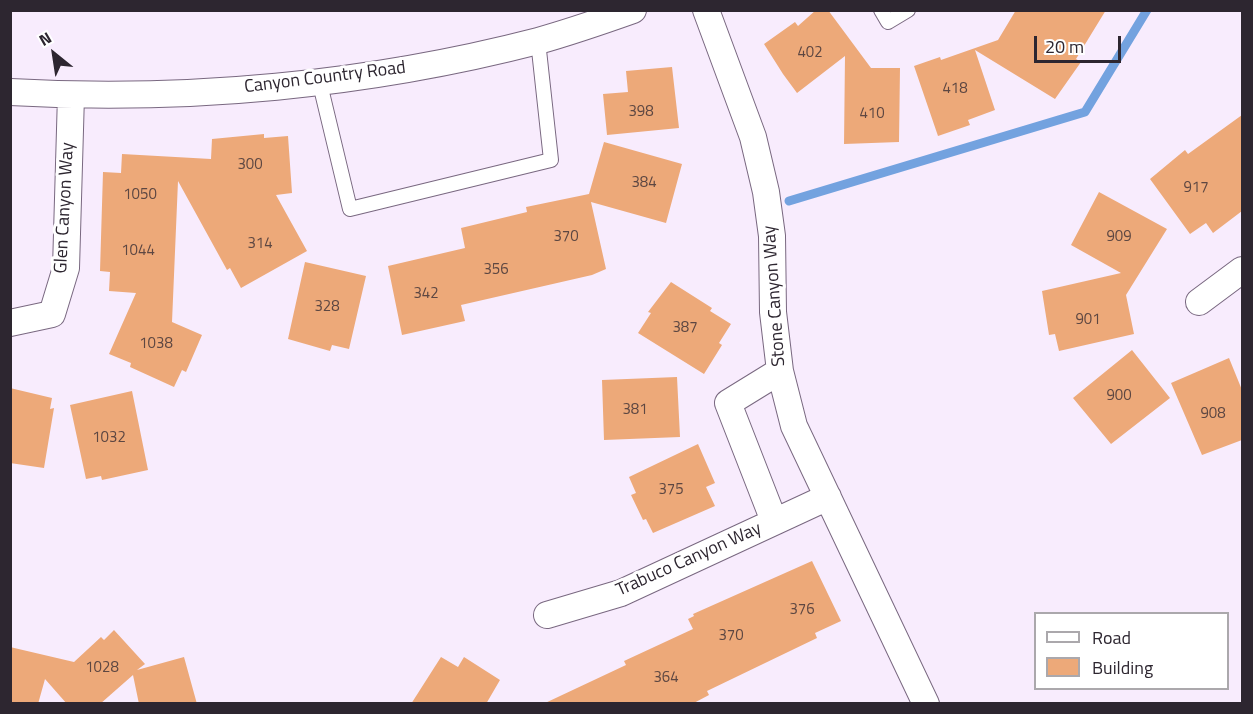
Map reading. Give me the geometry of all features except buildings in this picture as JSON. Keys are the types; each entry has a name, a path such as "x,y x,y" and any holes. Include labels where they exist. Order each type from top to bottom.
{"street":[{"name":"Canyon Country Road","path":"10,92 71,95 230,90 389,73 538,41 633,10"},
{"name":"Stone Canyon Way","path":"706,10 753,138 766,192 772,236 773,312 780,371 794,426 926,704"},
{"name":"Glen Canyon Way","path":"10,323 52,314 66,267 71,95"},
{"path":"1199,302 1242,270"},
{"path":"774,521 728,403 780,371"},
{"name":"Trabuco Canyon Way","path":"547,615 621,593 828,497"}],"lane":[{"path":"881,10 888,22 908,10"},
{"path":"319,80 350,209 550,160 538,41"}],"waterway":[{"path":"789,201 1085,112 1147,10"}]}
